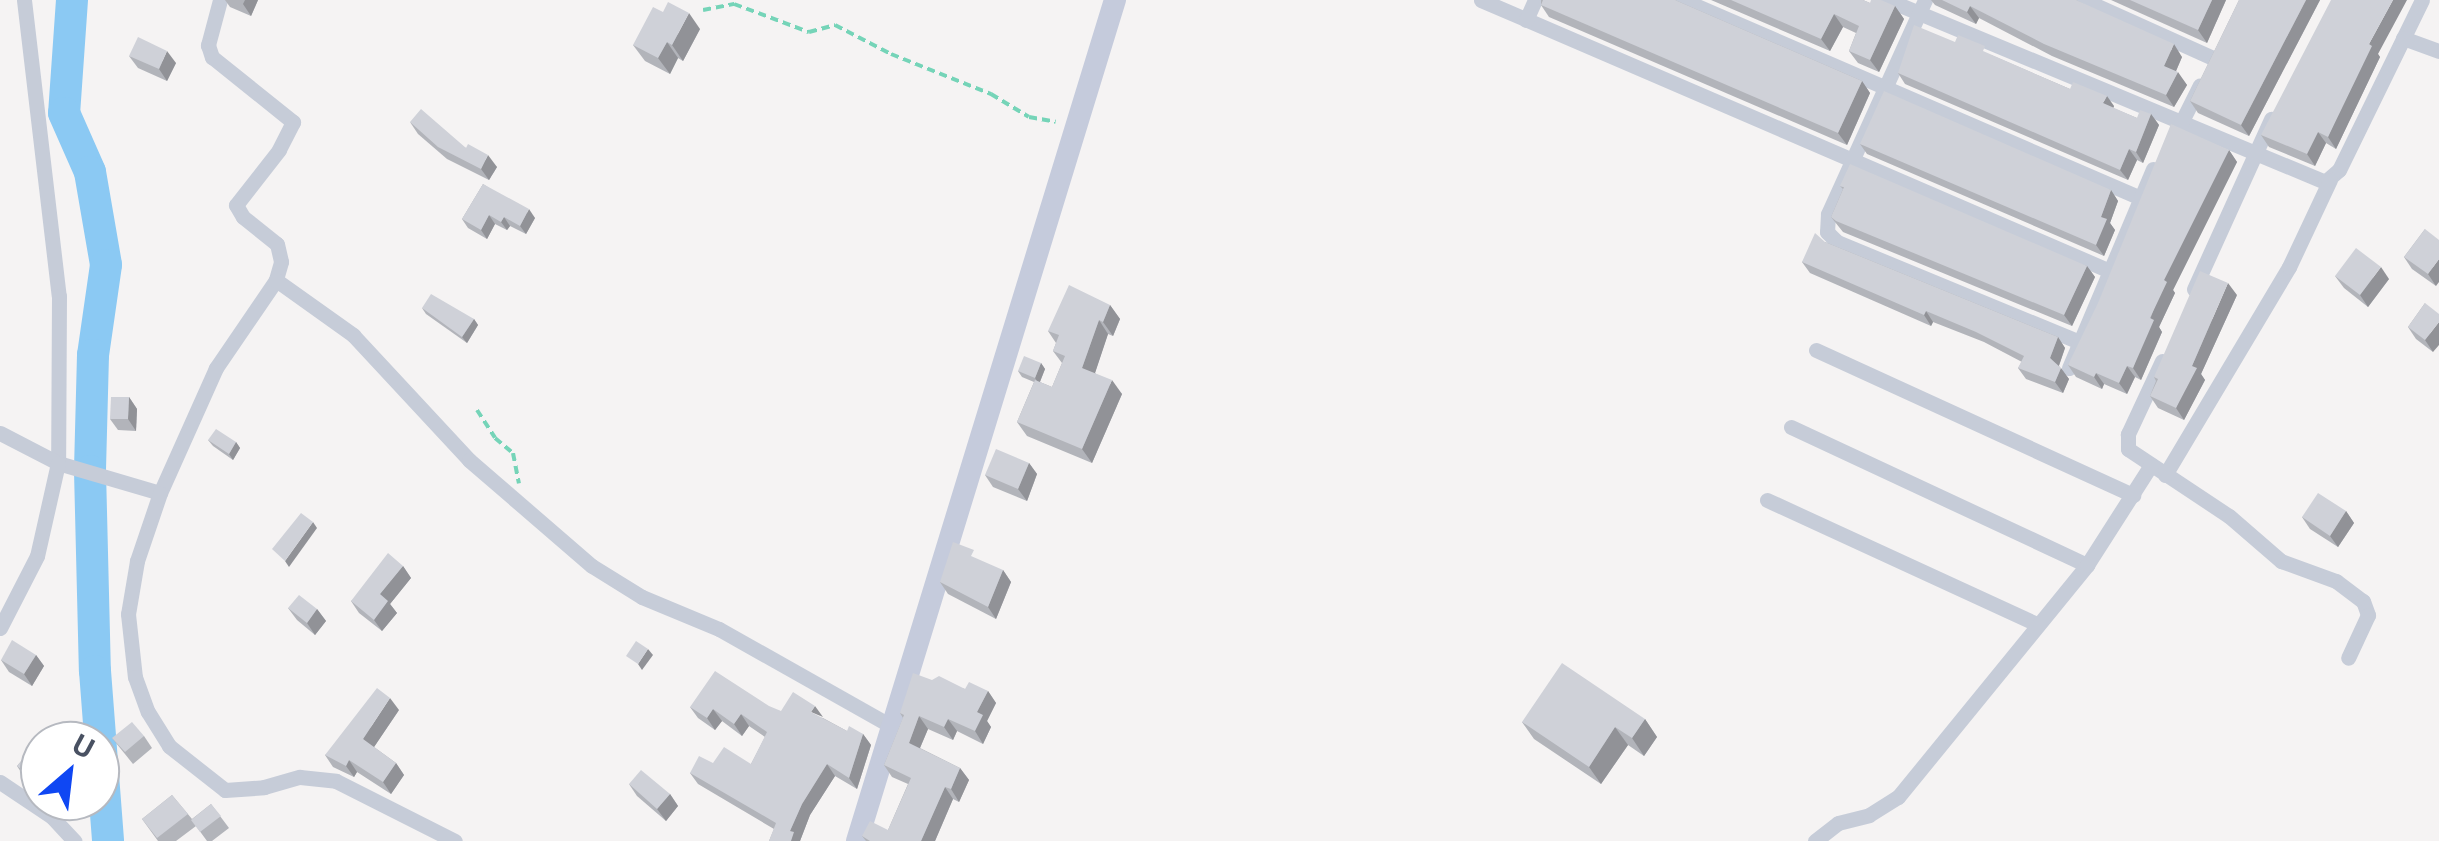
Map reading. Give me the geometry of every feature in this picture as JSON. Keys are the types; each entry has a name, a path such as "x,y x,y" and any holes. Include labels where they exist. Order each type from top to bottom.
{"main road":[{"path":"856,841 1116,0"}],"street":[{"path":"0,628 36,556 58,463 59,296 24,0"},
{"path":"220,0 208,45 212,56 293,122 279,150 236,205 243,218 277,244 281,262 276,280 216,368 160,494 138,562 129,638 140,693 169,746 225,790 264,787 300,776 336,781 455,841"},
{"path":"1481,0 2110,271"},
{"path":"1526,20 1535,0"},
{"path":"1684,0 2140,198"},
{"path":"1888,0 1922,6 2171,133 2253,154 2315,181 2330,180"},
{"path":"2069,368 2140,198 2216,51 2084,0"},
{"path":"2166,475 2290,266 2422,0"},
{"path":"1922,6 1828,214 1830,237 2080,342"},
{"path":"2403,38 2439,51"},
{"path":"2185,308 2280,102"},
{"path":"276,280 353,335 427,418 531,516 592,566 642,598 719,630 891,726"},
{"path":"2170,343 2126,443 2151,466 2229,516 2281,561 2336,581 2363,600 2368,615 2348,658"},
{"path":"1816,350 2133,495"},
{"path":"1791,427 2087,565"},
{"path":"0,433 58,463 160,494"},
{"path":"1815,841 1838,823 1869,815 1898,797 2087,565 2151,466"},
{"path":"1767,500 2037,624"},
{"path":"0,782 52,817 74,841"}],"path":[{"path":"703,10 734,4 809,32 835,25 891,54 991,94 1029,116 1075,128"},
{"path":"477,410 496,438 513,453 531,516"}],"building":[{"path":"1543,0 1675,0 1862,81 1838,133 1541,5"},
{"path":"1731,0 1881,0 1895,6 1870,60 1849,51 1859,26 1834,14 1821,39"},
{"path":"1942,0 2076,0 2174,44 2164,66 2178,72 2166,95 2044,44 1970,6 1967,12"},
{"path":"2130,0 2212,0 2198,30"},
{"path":"2239,0 2306,0 2241,125 2190,101"},
{"path":"2331,0 2393,0 2328,137 2318,132 2307,154 2261,135"},
{"path":"668,2 689,13 672,45 667,42 658,58 633,45 653,7 663,12"},
{"path":"1914,25 1955,42 1958,35 1985,46 1983,51 2070,89 2073,82 2107,96 2103,103 2137,118 2140,110 2151,114 2136,152 2129,149 2120,170 1898,73"},
{"path":"138,37 167,51 159,69 129,56"},
{"path":"1884,91 2111,190 2101,217 2107,219 2096,245 1860,144"},
{"path":"421,109 466,148 468,144 488,155 481,169 438,147 410,122"},
{"path":"2171,124 2229,150 2164,280 2167,282 2150,318 2154,320 2133,368 2127,366 2119,383 2096,373 2094,377 2068,365 2098,303"},
{"path":"1850,164 2087,266 2064,315 1836,221 1831,217"},
{"path":"483,184 529,209 520,226 504,217 501,222 489,215 481,230 462,219"},
{"path":"2425,229 2439,240 2439,259 2428,274 2404,257"},
{"path":"1815,233 1825,242 2058,337 2050,358 2061,368 2055,382 2018,368 2024,356 1976,332 1926,311 1924,315 1802,262"},
{"path":"2356,248 2381,267 2360,295 2335,276"},
{"path":"2200,271 2228,283 2192,366 2197,368 2176,408 2150,396 2158,379 2154,377"},
{"path":"1069,285 1110,305 1103,322 1099,320 1082,368 1112,380 1082,449 1017,422 1035,380 1052,387 1065,356 1053,351 1059,335 1048,331"},
{"path":"431,294 474,319 462,337 422,308"},
{"path":"2425,303 2439,314 2439,322 2425,340 2408,327"},
{"path":"1024,356 1041,363 1035,378 1018,371"},
{"path":"111,397 129,397 128,419 110,419"},
{"path":"216,429 236,442 229,454 208,440"},
{"path":"996,449 1029,463 1018,489 985,475"},
{"path":"2318,493 2346,511 2330,536 2302,517"},
{"path":"301,513 313,522 285,561 272,549"},
{"path":"953,542 974,550 971,556 1003,570 988,607 940,582"},
{"path":"388,553 403,566 380,594 388,601 374,620 351,601"},
{"path":"299,595 317,609 307,623 288,608"},
{"path":"12,640 36,655 24,674 1,660"},
{"path":"636,641 648,649 638,664 626,656"},
{"path":"1562,663 1645,719 1632,738 1615,727 1589,767 1522,722"},
{"path":"715,671 781,711 793,692 815,706 811,712 847,731 849,726 863,734 849,778 827,764 802,804 790,831 794,832 791,841 769,841 776,823 690,773 699,756 713,763 724,747 751,764 767,732 741,714 734,724 713,709 707,718 690,707"},
{"path":"913,673 932,680 939,676 965,689 969,682 988,691 977,712 983,715 975,731 948,719 944,727 919,716 909,743 960,768 951,789 945,787 921,841 870,841 862,836 870,821 888,830 911,778 884,765 904,715 900,713"},
{"path":"377,688 390,698 363,739 396,763 383,782 349,760 346,766 325,755"},
{"path":"132,722 144,736 125,752 120,747 120,732"},
{"path":"641,770 670,794 657,809 629,784"},
{"path":"172,795 188,814 157,838 142,819"},
{"path":"211,804 221,816 200,832 191,820"}],"waterway":[{"path":"72,0 64,113 90,172 106,265 93,355 90,471 95,671 108,841"}]}
